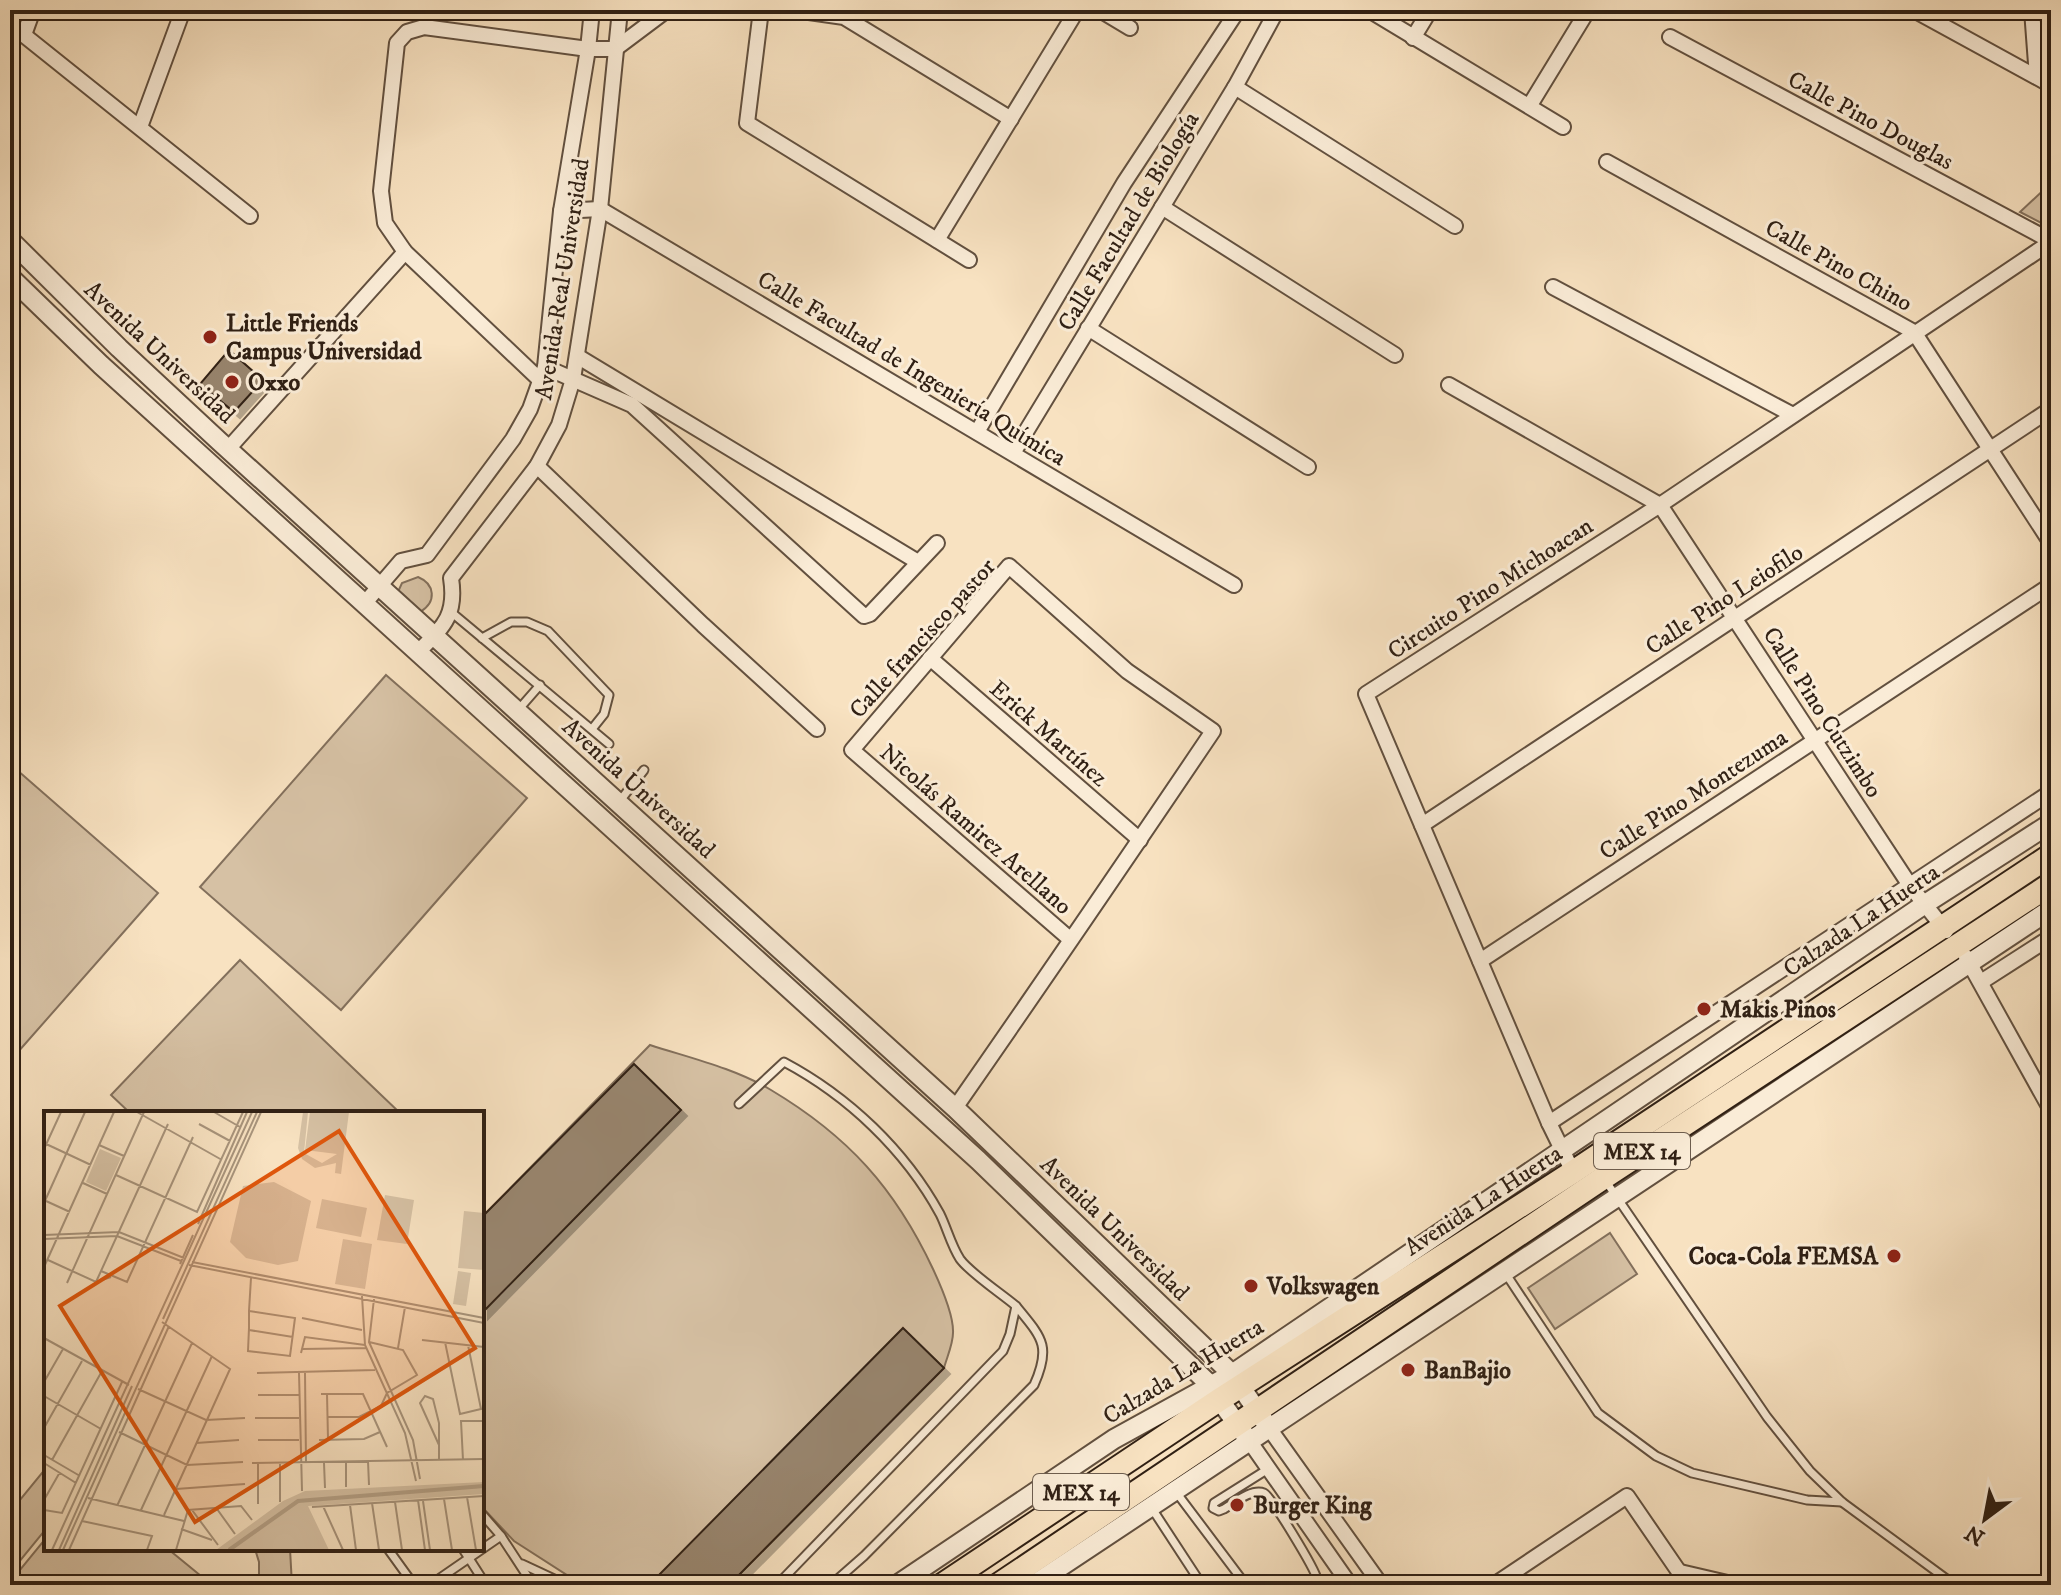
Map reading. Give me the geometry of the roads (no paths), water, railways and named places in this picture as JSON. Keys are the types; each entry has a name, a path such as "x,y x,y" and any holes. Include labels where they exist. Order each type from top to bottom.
{"main road":[{"name":"Avenida La Huerta","path":"942,1585 1214,1392 1237,1381 1573,1172 1957,945 2051,855"},
{"name":"Avenida La Huerta","path":"998,1585 1243,1433 1603,1178 2051,884"}],"street":[{"path":"24,35 33,10"},
{"path":"140,127 183,10"},
{"name":"Avenida Real Universidad","path":"364,604 401,561 427,555 513,439 530,409 543,374 561,211 592,10"},
{"name":"Avenida Real Universidad","path":"451,612 454,598 451,578 537,466 559,425 573,379 600,209 620,10"},
{"path":"667,10 615,49 588,49 424,27 407,32 397,43 381,191 385,223 405,252 543,374 573,379 636,399 864,616 870,614 937,543"},
{"path":"761,10 747,123 969,260"},
{"path":"795,10 844,17 1011,119"},
{"path":"937,240 1077,10"},
{"path":"1100,10 1130,28"},
{"name":"Calle Facultad de Biología","path":"977,432 1124,183 1238,10"},
{"name":"Calle Facultad de Biología","path":"1013,453 1235,87 1277,10"},
{"path":"1369,10 1563,127"},
{"path":"1413,38 1430,10"},
{"path":"1530,105 1588,10"},
{"path":"1914,10 2051,85"},
{"path":"2032,10 2037,77"},
{"path":"10,24 250,216"},
{"name":"Calle Pino Douglas","path":"1670,37 2051,242"},
{"path":"1235,87 1455,226"},
{"name":"Calle Pino Chino","path":"1607,162 1914,332 2051,543"},
{"path":"1162,207 1395,355"},
{"path":"561,211 600,209"},
{"name":"Calle Facultad de Ingenierίa Quίmica","path":"600,209 1234,585"},
{"name":"Avenida Universidad","path":"10,240 119,348 228,449 955,1108 1237,1381 1264,1419"},
{"name":"Circuito Pino Michoacan","path":"1573,1172 1549,1123 1366,694 1660,505 2051,242"},
{"path":"228,449 405,252"},
{"name":"Avenida Universidad","path":"10,277 101,365 966,1150 1214,1392 1243,1433"},
{"path":"1553,287 1791,414"},
{"path":"1088,328 1308,467"},
{"path":"577,356 636,399 918,562"},
{"name":"Calle Pino Cutzimbo","path":"1449,385 1660,505 1911,887 1957,945 1981,982 2051,1110"},
{"name":"Calle Pino Leiofilo","path":"1422,825 2051,409"},
{"path":"537,466 691,614 817,729"},
{"name":"Calle francisco pastor","path":"852,750 1009,566 1127,671 1213,731 1140,840"},
{"name":"Calle Pino Montezuma","path":"1480,961 2051,585"},
{"path":"418,652 451,612"},
{"name":"Erick Martínez","path":"930,658 1140,840"},
{"name":"Nicolás Ramirez Arellano","path":"852,750 1071,940"},
{"name":"Calzada La Huerta","path":"1549,1123 2051,792"},
{"name":"Calzada La Huerta","path":"1237,1381 1563,1151 1925,904 2051,823"},
{"path":"955,1108 1140,840"},
{"path":"1381,1585 1264,1419 1505,1273 1617,1198 1957,945 2051,909"},
{"path":"1981,982 2051,937"},
{"name":"Calzada La Huerta","path":"897,1585 1114,1439 1214,1392"},
{"path":"1033,1585 1175,1490 1243,1433 1350,1585"},
{"path":"1494,1585 1627,1496 1684,1579 1736,1585"},
{"path":"1319,1540 1340,1527"}],"lane":[{"path":"451,612 609,744"},
{"path":"482,638 511,622 527,622 548,631 609,695 604,714 592,729"},
{"path":"517,710 540,685"},
{"path":"619,802 644,770"},
{"path":"739,1104 784,1062 805,1073 862,1115 900,1155 939,1212 961,1260 1016,1306 1043,1339 1044,1363 1034,1385 864,1556 831,1585"},
{"path":"1603,1178 1767,1417 1810,1471 1842,1502 1952,1583 1960,1585"},
{"path":"1505,1273 1598,1413 1656,1456 1692,1473 1807,1500 1842,1502"},
{"path":"777,1585 1003,1351 1016,1306"},
{"path":"1268,1469 1214,1503 1213,1508 1219,1511 1224,1509 1255,1491 1265,1493 1273,1501 1302,1551 1317,1579 1316,1585"},
{"path":"1175,1490 1246,1585"},
{"path":"1151,1507 1202,1585"},
{"path":"484,1516 501,1536 533,1585"},
{"path":"484,1548 501,1536"},
{"path":"389,1551 414,1585"},
{"path":"465,1551 486,1585"},
{"path":"430,1585 480,1551"},
{"path":"520,1563 567,1585"}],"place":[{"name":"Little Friends Campus Universidad","path":"210,337"},
{"name":"Oxxo","path":"232,382"},
{"name":"Makis Pinos","path":"1704,1009"},
{"name":"Coca-Cola FEMSA","path":"1894,1256"},
{"name":"Volkswagen","path":"1251,1286"},
{"name":"BanBajio","path":"1408,1370"},
{"name":"Burger King","path":"1237,1505"}]}
